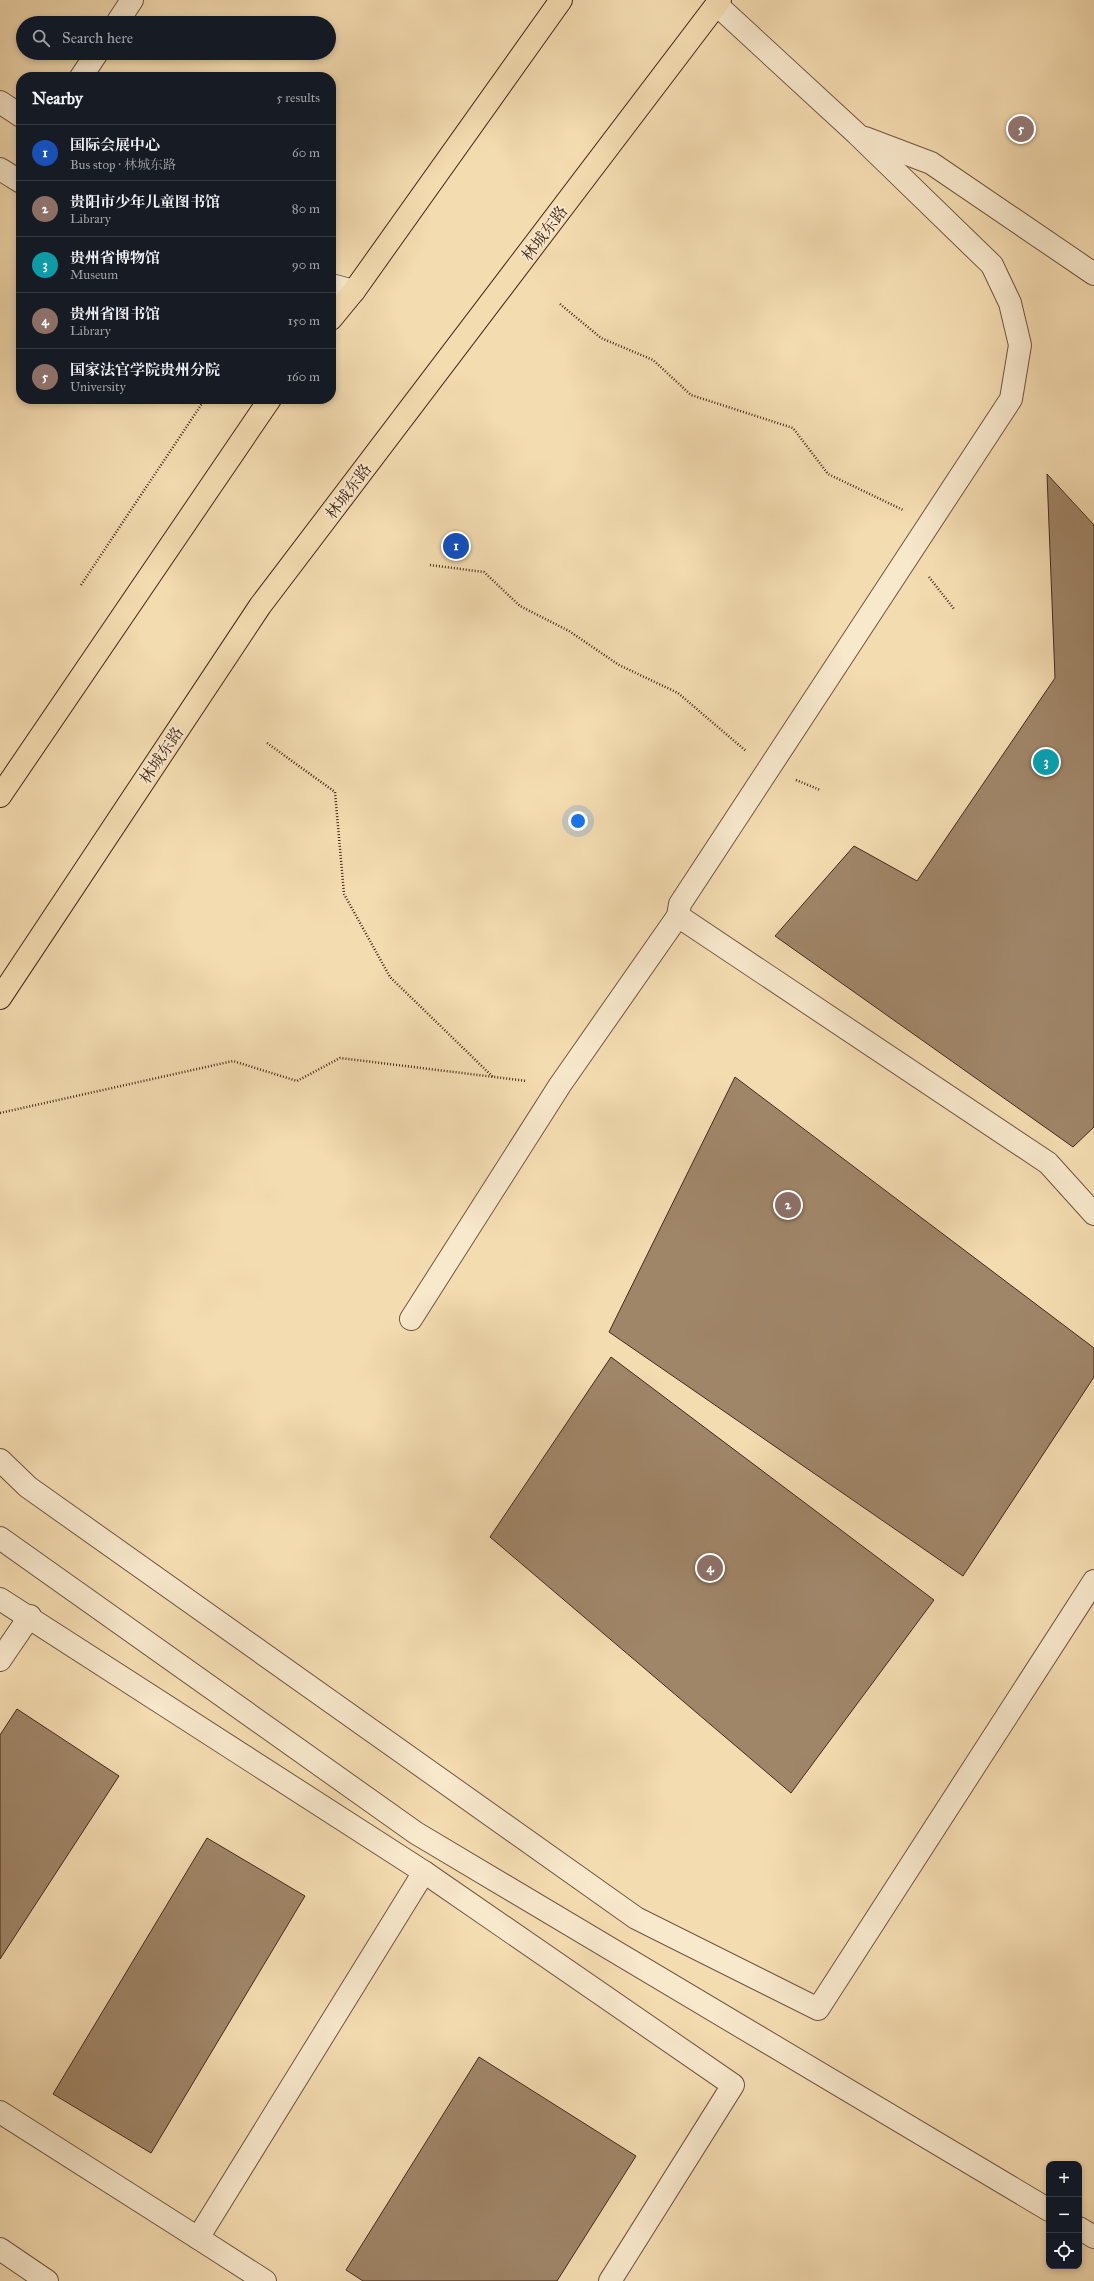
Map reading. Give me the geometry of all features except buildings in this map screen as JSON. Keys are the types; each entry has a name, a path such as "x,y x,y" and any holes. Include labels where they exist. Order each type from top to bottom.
{"main road":[{"path":"336,313 354,291 562,0"},
{"name":"林城东路","path":"0,998 260,606 718,3"},
{"path":"0,796 267,404"}],"street":[{"path":"122,16 132,0"},
{"path":"411,1319 560,1085 678,916 680,904 1011,399 1020,345 1010,303 992,265 857,134 718,3"},
{"path":"84,72 92,60"},
{"path":"0,102 16,113"},
{"path":"857,134 931,163 1094,274"},
{"path":"0,169 16,179"},
{"path":"336,286 354,291"},
{"path":"678,916 1048,1163 1094,1214"},
{"path":"0,1460 28,1487 636,1918 818,2009 1094,1581"},
{"path":"0,1538 416,1833 1046,2208"},
{"path":"0,1598 424,1872 733,2085 610,2281"},
{"path":"0,1660 30,1616"},
{"path":"198,2238 424,1872"},
{"path":"0,2112 265,2281"},
{"path":"1082,2230 1094,2237"},
{"path":"0,2250 47,2281"}],"path":[{"path":"560,304 601,338 653,360 691,395 793,428 828,474 906,512 921,566 954,609"},
{"path":"81,585 202,404"},
{"path":"430,565 484,572 520,606 569,631 619,665 678,693 768,769 820,790"},
{"path":"267,743 335,792 344,894 390,977 494,1077"},
{"path":"0,1113 233,1061 297,1081 340,1058 560,1085"}],"place":[{"name":"国家法官学院贵州分院","path":"1021,129"},
{"name":"国际会展中心","path":"456,546"},
{"name":"贵州省博物馆","path":"1046,762"},
{"name":"贵阳市少年儿童图书馆","path":"788,1205"},
{"name":"贵州省图书馆","path":"710,1568"}]}
